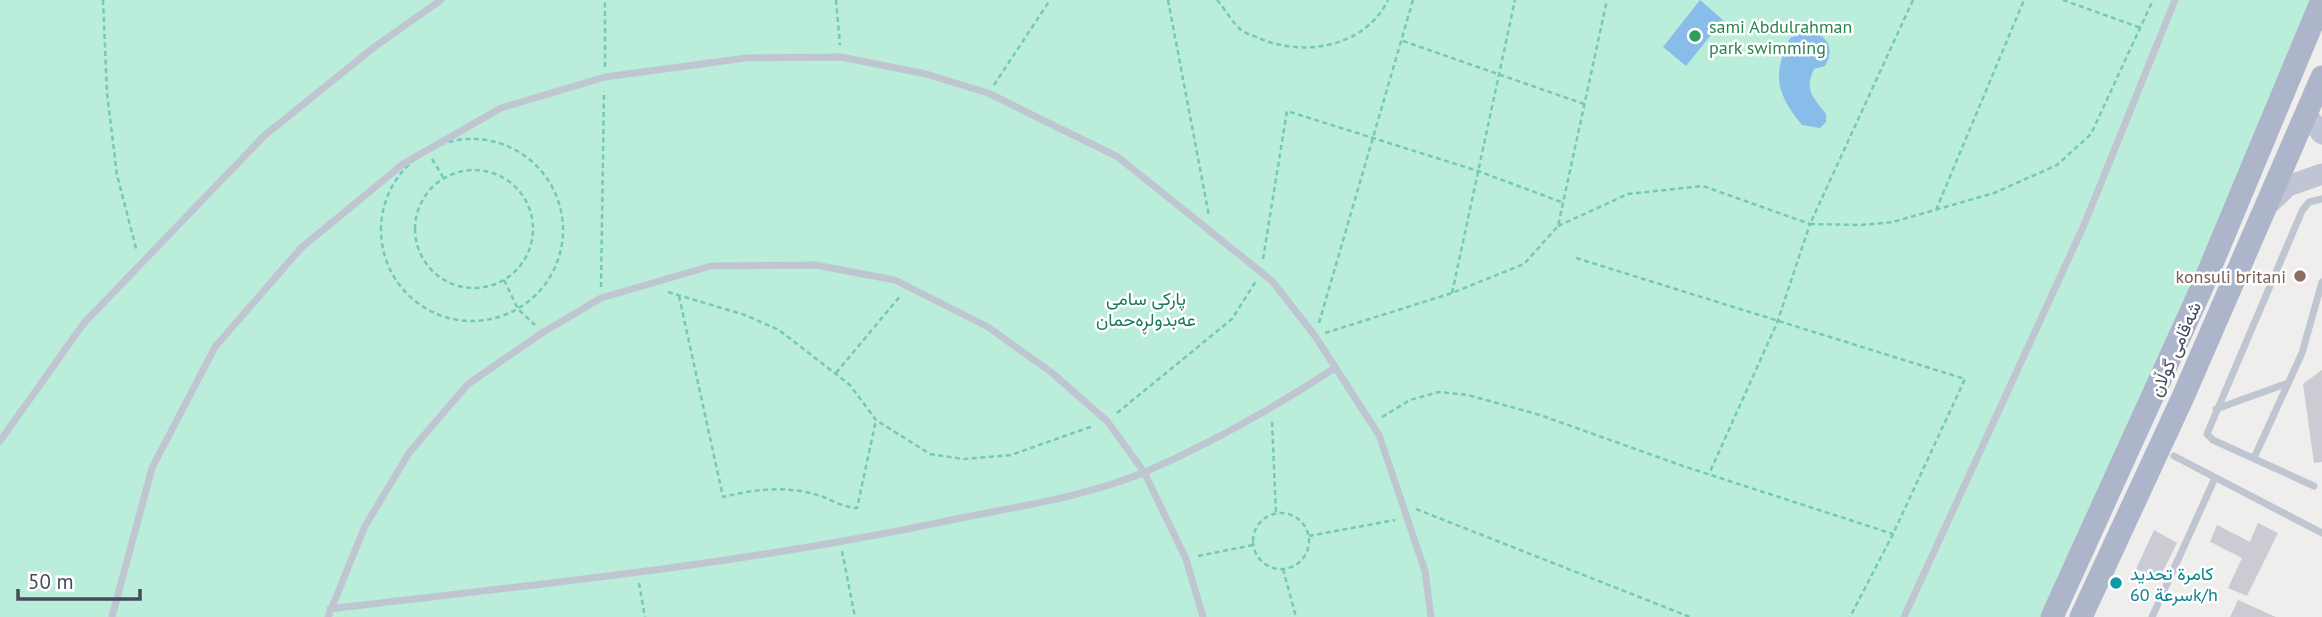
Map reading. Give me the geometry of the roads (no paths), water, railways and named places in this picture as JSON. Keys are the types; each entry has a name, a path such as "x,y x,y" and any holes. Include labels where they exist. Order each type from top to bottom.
{"main road":[{"name":"شەقامی گوڵان","path":"2052,617 2199,296 2322,0"},
{"name":"شەقامی گوڵان","path":"2081,617 2127,523 2244,262 2322,77"}],"street":[{"path":"2306,114 2322,134"},
{"path":"2268,205 2288,186 2322,173"}],"lane":[{"path":"0,441 84,323 264,136 373,48 441,0"},
{"path":"1903,617 2084,225 2175,0"},
{"path":"112,617 152,468 215,347 301,248 403,164 501,107 605,77 746,58 841,57 926,74 988,93 1118,157 1212,229 1272,282 1315,336 1378,435 1425,571 1431,617"},
{"path":"2314,486 2213,440 2207,434 2302,211 2309,202 2322,198"},
{"path":"1203,617 1186,559 1144,472 1107,421 1051,372 988,327 895,280 815,265 711,266 601,298 542,333 468,384 409,453 365,526 329,613 840,544 1061,497 1144,472 1271,409 1335,368"},
{"path":"2253,458 2302,353 2322,282"},
{"path":"2216,409 2288,383"},
{"path":"2174,456 2322,533"},
{"path":"2152,617 2215,478"}],"water":[{"path":"1700,0 1723,20 1686,66 1663,47"},
{"path":"1811,29 1826,40 1829,49 1825,66 1814,69 1810,82 1811,93 1826,114 1826,122 1820,128 1802,125 1793,114 1782,93 1779,73 1790,38"}],"place":[{"name":"sami Abdulrahman park swimming","path":"1695,36"},
{"name":"konsuli britani","path":"2300,276"},
{"name":"كامرة تحديد سرعة 60k/h","path":"2116,583"}],"park label":[{"name":"پارکی سامی عەبدولڕەحمان","path":"1146,308"}]}
